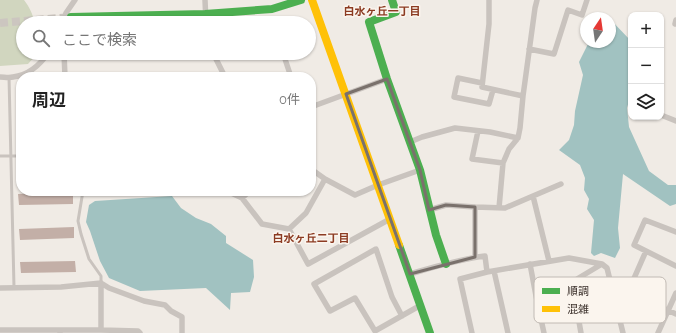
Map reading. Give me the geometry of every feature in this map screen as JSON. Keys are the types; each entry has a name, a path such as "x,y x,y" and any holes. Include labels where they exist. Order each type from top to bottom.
{"street":[{"path":"65,16 75,0"},
{"path":"205,0 206,14"},
{"path":"116,16 206,14 272,9 301,0"},
{"path":"312,0 430,333"},
{"path":"392,0 396,12 369,22 387,79 420,170 436,235 446,264"},
{"path":"489,0 489,24 482,87 523,96"},
{"path":"499,208 502,163 509,149 518,138 520,128 529,49 537,0"},
{"path":"529,49 554,54 568,10 582,15 587,0"},
{"path":"27,72 43,60"},
{"path":"64,60 65,72"},
{"path":"216,60 222,72"},
{"path":"285,60 288,72"},
{"path":"0,78 16,76"},
{"path":"482,83 458,78 454,97 490,104 493,90"},
{"path":"316,105 387,79"},
{"path":"664,116 676,121"},
{"path":"410,142 454,128 478,130 518,138"},
{"path":"478,130 472,159 502,163"},
{"path":"316,173 325,179 355,194 420,170"},
{"path":"316,195 325,179"},
{"path":"430,210 446,205 505,208 561,184"},
{"path":"238,196 242,198 262,224 289,229"},
{"path":"289,229 306,213 316,196"},
{"path":"533,196 549,261"},
{"path":"475,207 475,257"},
{"path":"289,229 308,264 390,219"},
{"path":"676,232 645,220 634,245 676,266"},
{"path":"402,316 392,297 376,249 314,284 330,311 355,298 375,331 402,316 421,305"},
{"path":"635,277 646,251"},
{"path":"410,274 475,257 485,256 487,272"},
{"path":"472,333 460,279 487,272 569,258 602,264 606,268 608,277"},
{"path":"530,264 534,285"},
{"path":"580,277 602,264"},
{"path":"494,271 508,333"},
{"path":"101,283 101,330"},
{"path":"0,288 61,287 101,283 109,288 144,302 165,305 171,311 182,317 182,333"},
{"path":"666,315 676,293"},
{"path":"668,310 676,314"},
{"path":"542,323 544,333"},
{"path":"579,323 581,333"},
{"path":"620,323 623,333"},
{"path":"658,333 662,323"},
{"path":"0,331 101,330 138,331 140,333"}],"lane":[{"path":"9,77 14,288"},
{"path":"0,156 16,156"},
{"path":"82,196 78,222 80,234 90,259 101,276 101,283"}],"highlighted area":[{"path":"387,79 420,170 429,210 446,205 475,207 475,257 410,274 346,94"}],"green space":[{"path":"0,0 24,0 33,16 16,16 16,60 32,60 28,64 0,66"}],"water":[{"path":"616,25 628,38 627,108 629,127 649,171 668,185 676,185 676,204 670,206 623,174 618,228 620,248 615,258 601,253 594,256 591,253 594,220 587,209 589,199 584,190 585,178 580,165 559,150 569,140 574,125 575,111 583,75 579,62 586,48 616,48"},
{"path":"172,196 181,208 196,218 211,224 226,236 226,243 253,260 254,277 250,292 231,293 230,310 206,288 140,291 109,278 100,261 86,222 89,205 95,201"}],"building":[{"path":"18,196 73,196 73,204 19,205"},
{"path":"74,227 74,238 20,240 19,229"},
{"path":"75,261 76,272 21,273 20,262"}],"tunnel":[{"path":"0,23 16,22"}],"traffic: fast":[{"path":"116,16 205,14 272,9 301,0"},
{"path":"392,0 396,12 369,22 387,79 420,170 436,235 446,264"},
{"path":"399,245 430,333"}],"traffic: slow":[{"path":"312,0 399,245"}],"district":[{"name":"白水ヶ丘一丁目","path":"382,11"},
{"name":"白水ヶ丘二丁目","path":"311,238"}]}
